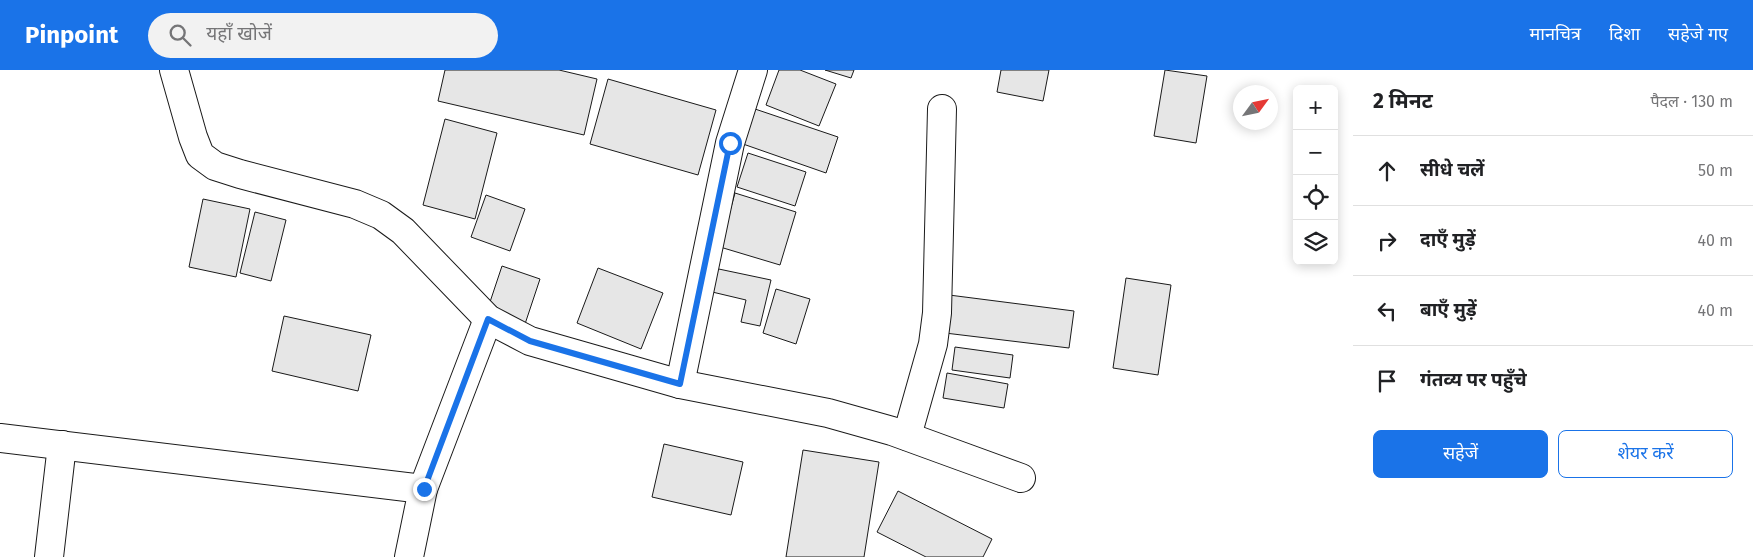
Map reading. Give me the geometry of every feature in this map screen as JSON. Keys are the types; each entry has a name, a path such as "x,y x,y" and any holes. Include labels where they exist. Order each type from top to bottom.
{"street":[{"path":"174,70 192,137 200,155 215,166 355,204 381,215 408,237 488,319 530,341 680,384 828,413 907,436 1021,478"},
{"path":"680,384 730,143 753,70"},
{"path":"907,436 933,344 938,313 942,109"},
{"path":"409,557 424,489 488,319"},
{"path":"0,438 424,489"},
{"path":"49,557 62,445"}],"building":[{"path":"445,70 559,70 597,79 584,135 438,101"},
{"path":"779,70 800,70 836,84 819,126 766,105"},
{"path":"825,70 854,70 851,78"},
{"path":"1001,70 1049,70 1043,101 997,92"},
{"path":"1165,70 1207,76 1196,143 1154,136"},
{"path":"608,79 716,110 698,175 590,144"},
{"path":"755,109 838,137 826,173 743,144"},
{"path":"445,119 497,133 475,219 423,205"},
{"path":"748,153 806,172 795,206 737,187"},
{"path":"735,193 796,212 780,265 720,247"},
{"path":"486,195 525,209 510,251 471,237"},
{"path":"203,199 250,209 236,277 189,267"},
{"path":"255,212 286,220 271,281 240,273"},
{"path":"502,266 540,279 525,324 487,311"},
{"path":"598,268 663,293 641,349 577,323"},
{"path":"714,268 771,280 760,326 741,322 746,300 708,291"},
{"path":"1126,278 1171,285 1158,375 1113,368"},
{"path":"776,289 810,299 796,344 763,333"},
{"path":"949,295 1074,311 1069,348 945,333"},
{"path":"284,316 371,335 358,391 272,371"},
{"path":"955,347 1013,355 1010,378 952,370"},
{"path":"947,373 1008,384 1004,408 943,398"},
{"path":"664,444 743,462 731,515 652,497"},
{"path":"803,450 879,462 864,557 786,557"},
{"path":"898,491 992,539 983,557 926,557 877,532"}],"route":[{"path":"424,489 488,319 530,341 680,384 730,143"}]}
